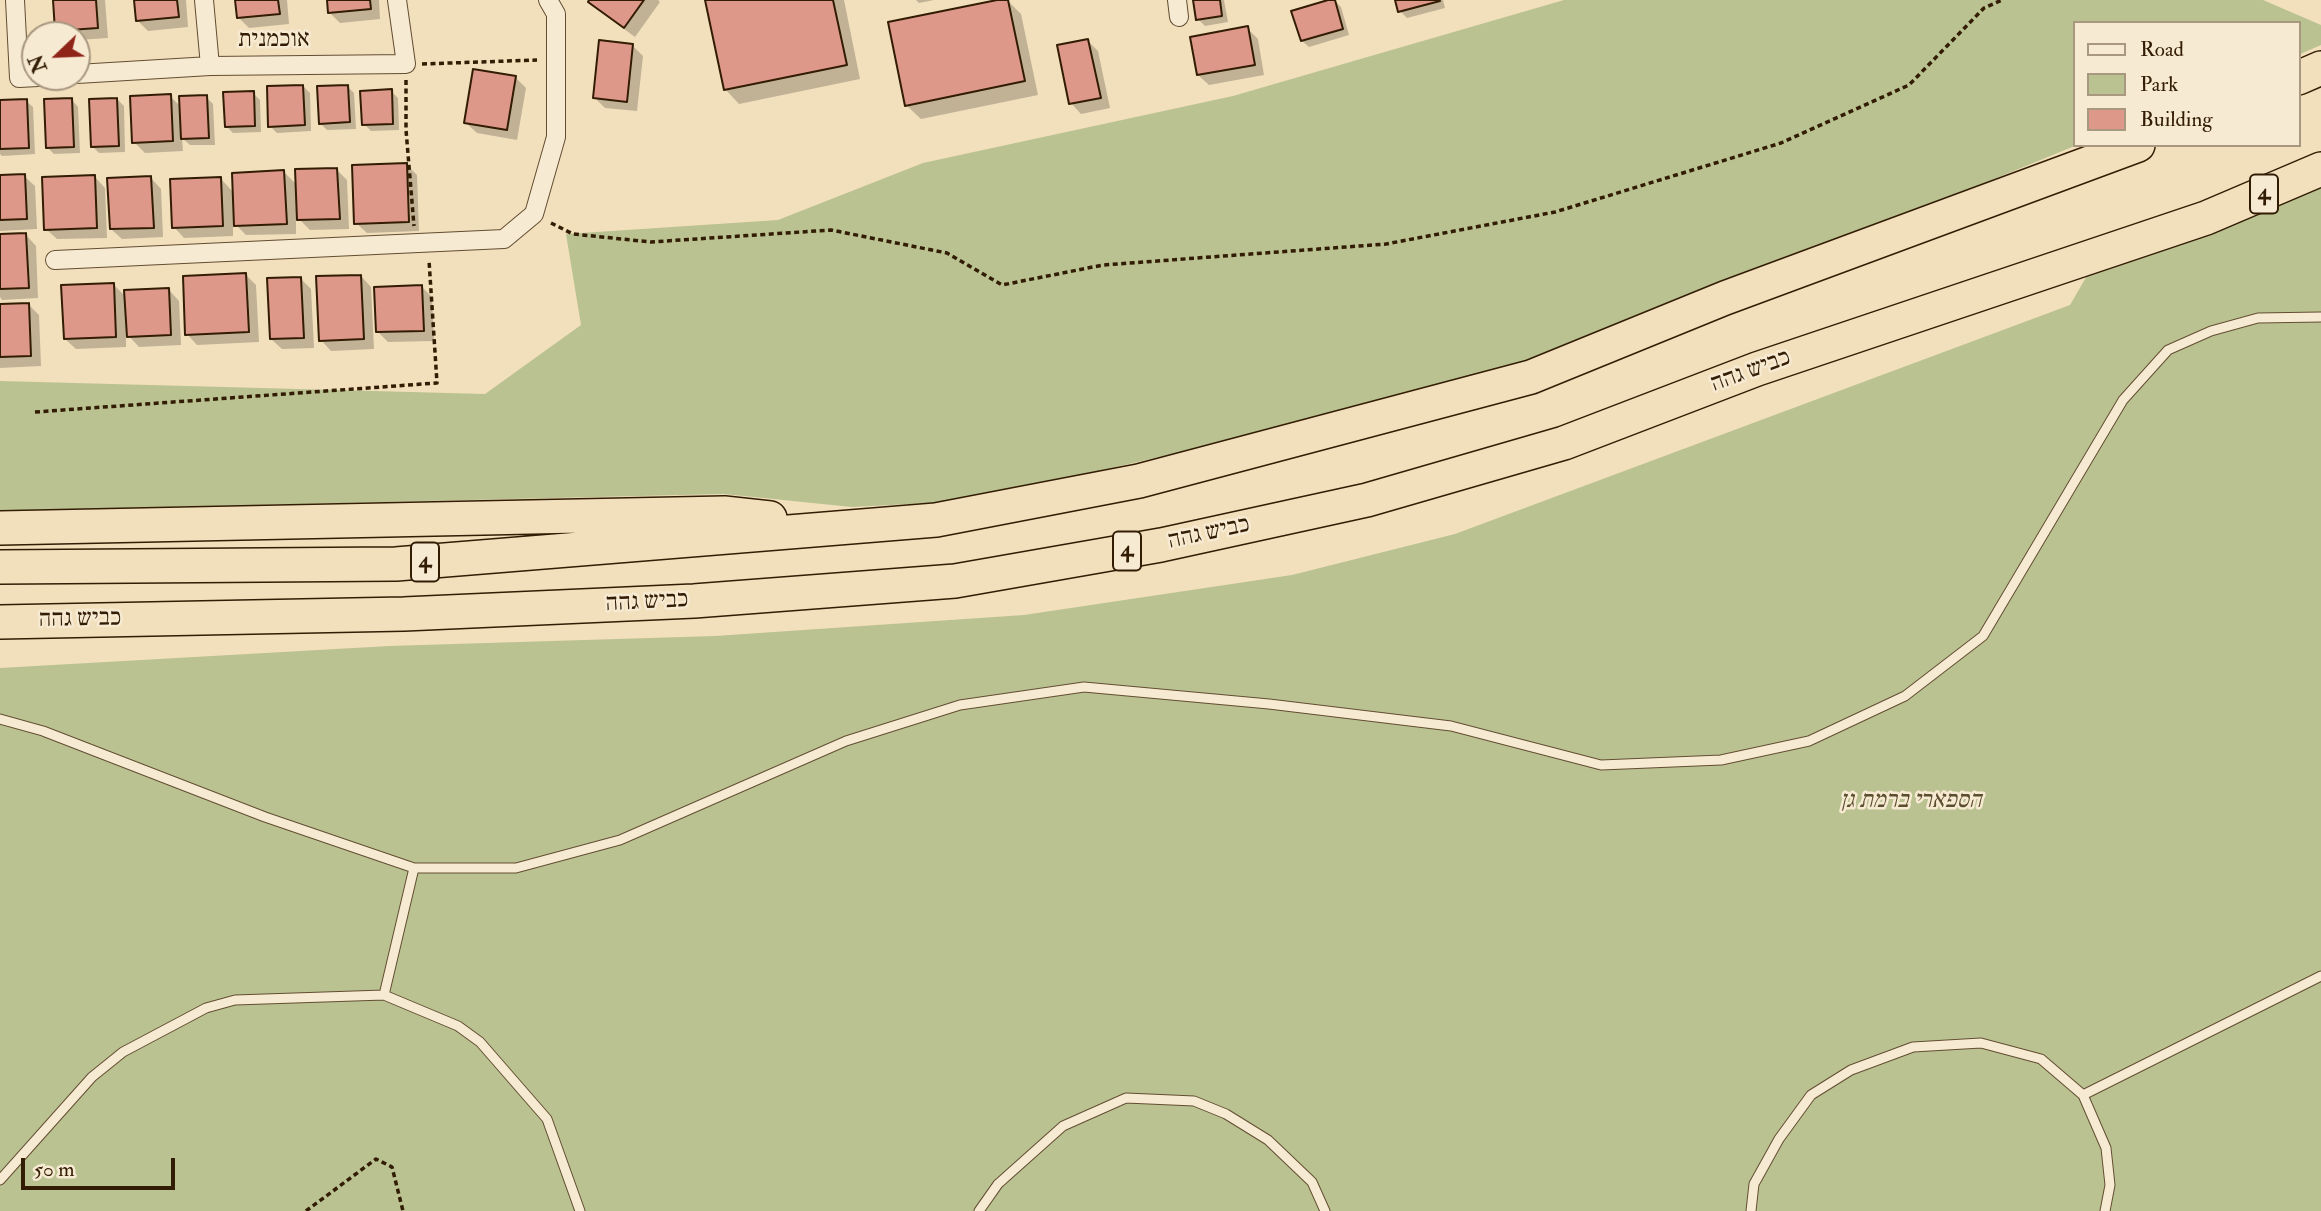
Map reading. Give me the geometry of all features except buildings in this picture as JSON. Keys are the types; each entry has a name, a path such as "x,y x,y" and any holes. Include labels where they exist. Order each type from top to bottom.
{"highway":[{"path":"2300,77 2321,68"},
{"name":"4","path":"0,567 396,564 936,520 1139,481 1531,377 1725,298 2133,147"},
{"name":"כביש גהה","path":"0,622 404,614 694,601 955,580 1161,545 1367,500 1564,443 1757,369 2206,218 2321,169"},
{"path":"2206,218 2321,177"},
{"path":"0,528 724,513 849,527"}],"street":[{"path":"15,0 21,78"},
{"path":"204,0 210,66"},
{"path":"397,0 406,64"},
{"path":"55,260 504,239 534,214 556,137 557,5"},
{"name":"אוכמנית","path":"91,73 210,66 406,64"}],"lane":[{"path":"0,719 43,731 265,817 414,869 516,868 620,840 846,741 960,705 1084,687 1269,704 1451,726 1601,765 1721,760 1810,741 1905,696 1983,636 2123,400 2168,350 2211,331 2258,318 2321,317"},
{"path":"384,995 414,869"},
{"path":"2083,1095 2321,976"},
{"path":"0,1180 92,1077 123,1052 206,1008 235,1000 384,995 458,1026 481,1042 547,1119 580,1211"},
{"path":"1751,1211 1754,1184 1779,1139 1811,1095 1851,1070 1913,1047 1981,1043 2041,1059 2083,1095 2106,1148 2110,1185 2105,1211"},
{"path":"979,1211 998,1184 1063,1126 1126,1098 1194,1101 1226,1114 1268,1140 1312,1182 1325,1211"}],"path":[{"path":"534,214 573,234 651,243 831,230 947,253 1002,285 1103,265 1386,244 1555,212 1781,142 1909,85 1984,8 2002,0"},
{"path":"35,412 437,383 406,130 406,64 556,59"},
{"path":"306,1211 376,1159 392,1167 403,1211"}],"green space":[{"path":"1564,0 2263,0 2321,25 2321,45 2300,54 2300,21 2072,21 2072,147 1797,260 1588,335 1485,379 968,501 852,507 724,494 0,511 0,381 485,394 581,325 566,234 778,220 923,163 1233,96"},
{"name":"הספארי ברמת גן","path":"2321,188 2321,1211 0,1211 0,668 389,646 715,636 1024,615 1292,575 1455,534 2070,305 2088,274"}]}
